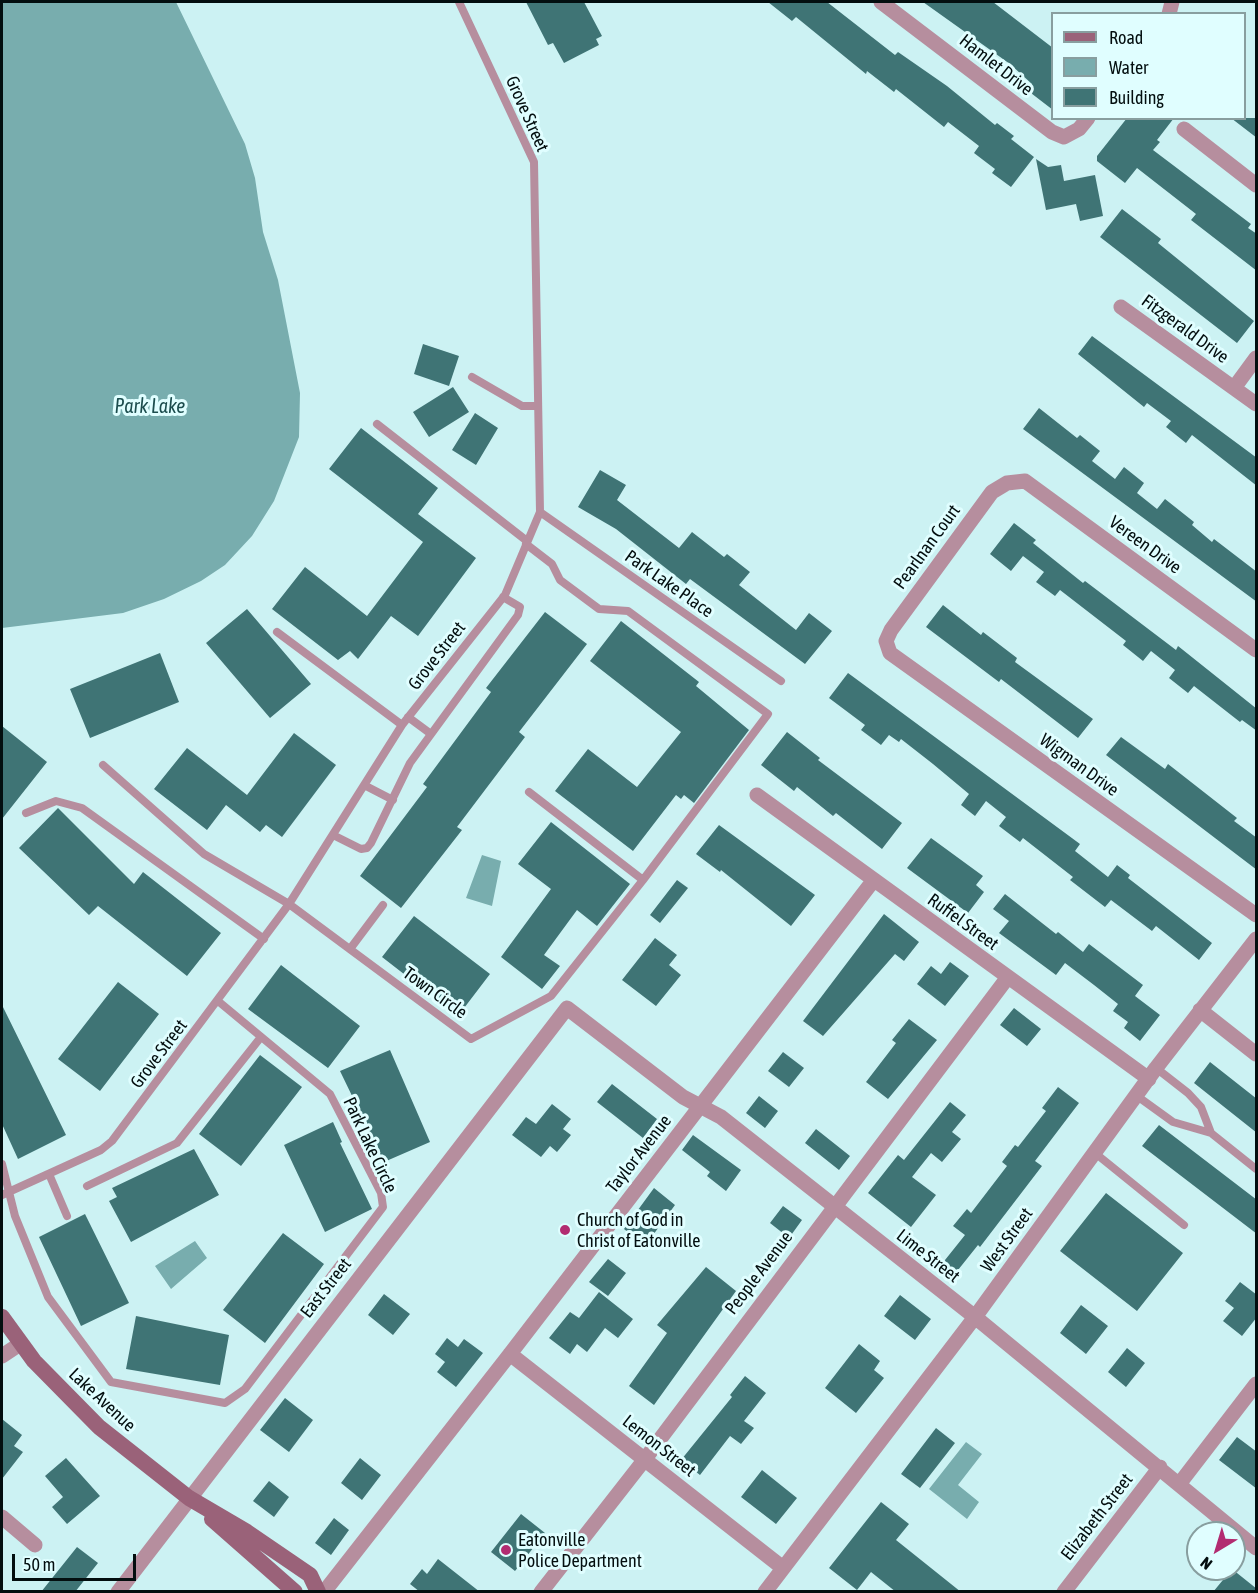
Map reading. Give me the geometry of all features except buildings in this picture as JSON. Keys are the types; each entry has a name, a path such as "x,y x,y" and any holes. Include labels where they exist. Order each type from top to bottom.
{"main road":[{"name":"Lake Avenue","path":"2,1317 20,1344 48,1376 99,1427 189,1498"},
{"path":"189,1498 238,1544 295,1592"},
{"path":"189,1498 248,1532 310,1575 318,1592"}],"street":[{"name":"Hamlet Drive","path":"881,2 1052,132 1064,137 1079,129 1086,120"},
{"path":"1184,129 1257,185"},
{"name":"Fitzgerald Drive","path":"1121,307 1257,404"},
{"path":"1234,388 1257,358"},
{"name":"Vereen Drive","path":"1007,483 1025,481 1257,650"},
{"name":"Pearlnan Court","path":"886,641 891,630 992,492 1007,483"},
{"name":"Wigman Drive","path":"886,641 890,652 1257,915"},
{"name":"Ruffel Street","path":"756,795 1008,977 1153,1074"},
{"name":"Taylor Avenue","path":"324,1592 873,881"},
{"name":"West Street","path":"768,1590 975,1317 1200,1010 1257,939"},
{"name":"People Avenue","path":"541,1592 645,1459 1008,977"},
{"name":"Lime Street","path":"567,1008 683,1097 721,1117 975,1317 1257,1548"},
{"name":"East Street","path":"118,1592 567,1008"},
{"path":"1200,1010 1257,1054"},
{"path":"2,1356 20,1344"},
{"name":"Lemon Street","path":"510,1354 783,1568"},
{"path":"1180,1483 1257,1384"},
{"name":"Elizabeth Street","path":"1064,1592 1160,1467"},
{"path":"2,1517 35,1545"}],"lane":[{"name":"Grove Street","path":"5,1194 100,1150 112,1141 289,904 402,725 503,597 540,512 534,162 459,2"},
{"path":"472,377 522,406 538,406"},
{"path":"377,424 527,543 552,564 560,580 599,609 628,611 768,714 643,880 529,792"},
{"name":"Park Lake Place","path":"540,512 781,681"},
{"path":"333,834 349,845 367,849 410,763 518,615 520,607 503,597"},
{"path":"277,632 402,725"},
{"path":"408,717 431,734"},
{"name":"Town Circle","path":"103,765 204,854 289,904 471,1039 551,996 643,880"},
{"path":"364,785 393,800"},
{"path":"26,813 56,801 82,808 264,939"},
{"path":"350,949 383,905"},
{"name":"Park Lake Circle","path":"2,1164 5,1194 48,1297 111,1382 225,1403 245,1389 383,1207 381,1193 330,1094 218,1001"},
{"path":"87,1186 177,1143 261,1037"},
{"path":"1153,1074 1188,1093 1201,1107 1211,1133"},
{"path":"1137,1096 1173,1122 1211,1133 1257,1169"},
{"path":"1095,1153 1184,1225"},
{"path":"49,1174 67,1216"}],"water":[{"name":"Park Lake","path":"2,2 176,2 245,144 255,178 263,232 278,280 300,393 299,437 274,501 252,536 225,565 201,581 164,599 123,613 2,628"},
{"path":"482,855 501,861 492,906 466,898"},
{"path":"195,1241 207,1258 171,1289 155,1266"},
{"path":"966,1442 982,1454 958,1485 979,1502 967,1519 929,1489"}],"place":[{"name":"Church of God in Christ of Eatonville","path":"565,1230"},
{"name":"Eatonville Police Department","path":"506,1550"}]}
